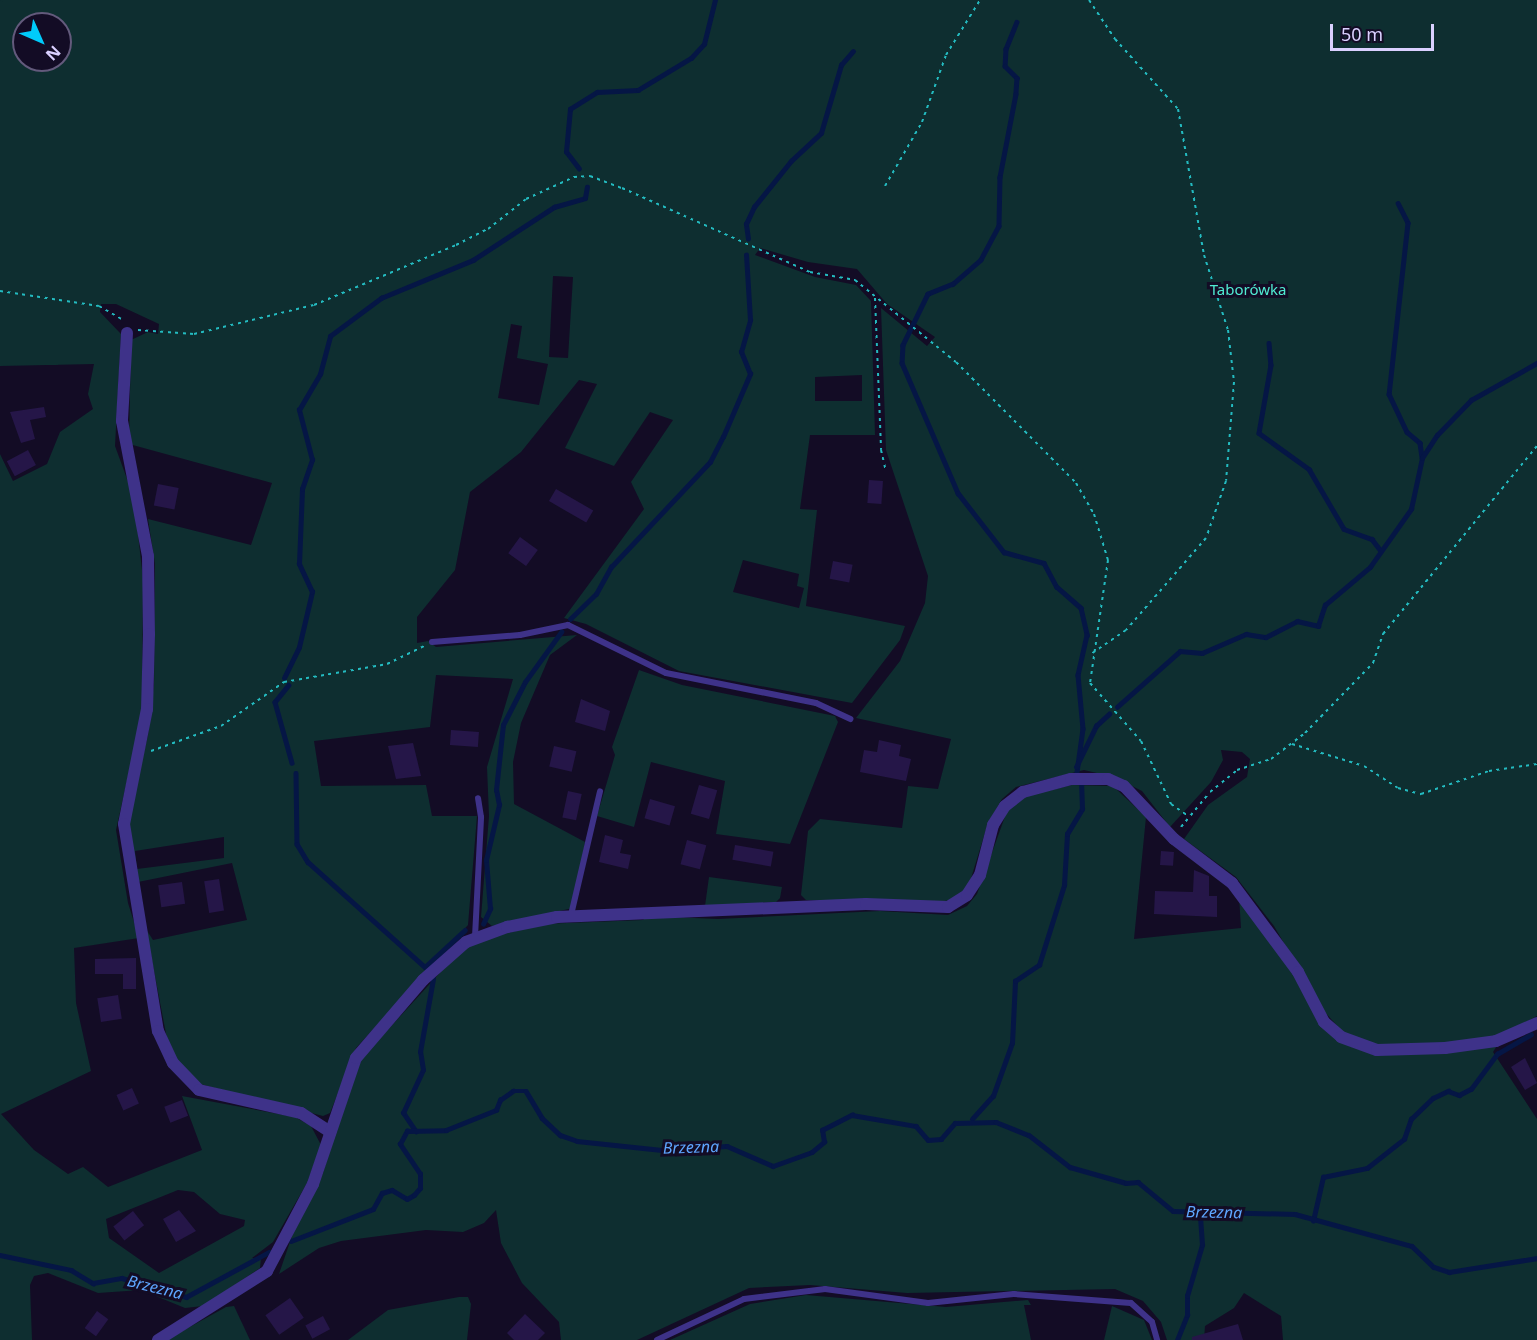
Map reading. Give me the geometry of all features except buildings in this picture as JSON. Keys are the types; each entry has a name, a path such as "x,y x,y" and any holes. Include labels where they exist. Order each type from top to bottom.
{"street":[{"path":"127,333 124,447 137,483 149,594 147,709 125,800 126,853 148,956 156,1021 166,1051 187,1082 199,1090 301,1113 330,1132"},
{"path":"158,1340 267,1271 313,1184 348,1074 363,1049 423,980 475,937 569,917 867,904 948,907 967,895 980,875 993,825 1005,806 1023,792 1071,779 1108,779 1124,786 1137,795 1174,839 1244,896 1298,972 1324,1022 1347,1041 1377,1050 1445,1048 1496,1041 1537,1023"}],"lane":[{"path":"432,642 520,635 567,625 666,673 816,703 850,719"},
{"path":"569,917 576,907 600,791"},
{"path":"475,937 482,817 478,798"},
{"path":"657,1340 751,1297 825,1289 928,1302 1014,1294 1131,1303 1152,1322 1157,1340"}],"path":[{"path":"885,186 922,122 946,55 980,0"},
{"path":"1089,0 1115,39 1160,84 1178,109 1204,255 1227,330 1234,382 1226,481 1206,538 1126,630 1091,654"},
{"path":"0,291 99,306 120,316 127,333 146,328 194,334 314,306 488,229 526,199 573,177 590,176 810,272 855,280 956,362 1076,483 1094,514 1108,560 1089,673 1095,692 1141,741 1171,804 1188,816"},
{"path":"875,298 881,450 886,471"},
{"path":"1174,839 1188,816 1237,770 1271,759 1292,744 1373,663 1383,634 1537,446"},
{"path":"137,757 221,726 284,682 387,664 432,642"},
{"path":"1292,744 1364,766 1398,788 1421,794 1489,771 1537,764"}],"green space":[{"name":"Taborówka","path":"0,0 1537,0 1537,1016 1505,1033 1493,1052 1537,1119 1537,1340 1283,1340 1281,1316 1244,1293 1234,1308 1205,1326 1204,1340 1167,1340 1161,1322 1143,1301 1115,1289 907,1293 810,1285 749,1288 637,1340 561,1340 559,1322 522,1283 501,1243 496,1210 484,1223 463,1232 426,1230 341,1241 319,1248 279,1274 293,1233 323,1173 349,1086 363,1057 458,953 477,941 542,924 643,920 648,916 718,919 880,911 948,915 967,906 977,894 1007,811 1027,796 1072,785 1113,786 1146,817 1134,939 1241,928 1239,896 1292,970 1320,1023 1341,1043 1340,1029 1323,1010 1274,926 1236,877 1184,839 1208,805 1247,777 1250,759 1242,752 1221,750 1223,760 1211,782 1170,827 1142,791 1114,777 1084,770 1016,787 1002,799 988,823 968,888 954,899 936,903 806,900 801,895 808,831 820,819 902,828 908,786 938,789 951,739 856,718 900,661 925,603 928,576 886,450 881,308 927,346 935,337 887,304 857,269 808,262 760,248 755,255 815,277 856,285 871,301 875,435 810,435 800,509 817,510 806,606 905,626 900,640 852,703 679,671 586,624 564,618 644,509 631,482 673,420 650,412 614,466 565,448 597,384 579,380 521,452 470,492 455,570 417,617 417,643 428,641 436,647 577,635 550,655 521,723 513,762 514,804 585,842 573,908 492,926 481,917 489,816 487,767 513,679 436,675 430,727 314,741 321,786 426,785 432,816 477,816 468,925 356,1048 330,1113 323,1116 200,1084 176,1061 168,1044 146,929 153,940 247,920 232,863 133,883 128,822 148,735 154,684 155,564 148,519 251,545 272,483 129,444 131,340 148,332 158,334 159,324 116,304 101,304 100,312 121,334 115,446 134,498 143,579 142,713 116,830 128,903 139,938 74,948 76,1003 91,1071 1,1114 34,1150 68,1174 83,1167 108,1187 202,1150 182,1096 295,1117 311,1126 321,1145 307,1183 273,1242 252,1258 261,1258 260,1268 203,1306 185,1308 141,1290 98,1293 48,1273 34,1276 30,1285 32,1340 0,1340 0,454 13,481 47,464 60,432 93,409 88,394 94,364 0,366","holes":["553,276 573,277 568,358 549,357","511,324 522,326 517,358 548,364 539,405 498,398","862,375 862,401 815,401 815,377","743,560 799,574 797,586 804,588 799,608 733,592","224,837 224,858 137,869 135,851","178,1190 194,1192 220,1214 245,1220 244,1226 159,1273 109,1238 106,1219"]},
{"path":"639,670 682,685 835,716 838,722 790,844 716,834 725,781 651,762 634,827 597,816 615,755 612,747"},
{"path":"709,877 782,887 780,898 776,902 705,906"},
{"path":"806,1295 946,1307 1028,1300 1031,1305 1024,1305 1031,1340 670,1340 750,1304"},
{"path":"468,1297 471,1304 467,1340 348,1340 388,1310"},
{"path":"234,1306 250,1340 166,1340 226,1307"},
{"path":"1112,1306 1144,1320 1152,1340 1104,1340"}],"waterway":[{"path":"579,169 566,152 570,109 597,92 638,90 691,58 704,44 715,0"},
{"path":"1017,22 1006,49 1005,66 1017,78 1000,177 999,226 981,260 953,284 928,294 903,345 902,363 958,493 1004,552 1044,563 1057,587 1081,608 1087,635 1078,675 1083,729 1077,772"},
{"path":"748,239 746,224 754,207 791,161 821,133 841,65 853,51"},
{"path":"284,678 299,647 312,592 299,564 302,489 312,460 299,410 320,374 330,336 381,298 473,260 554,207 585,198 587,187"},
{"path":"1398,203 1408,223 1389,394 1407,432 1420,443 1422,458"},
{"path":"570,619 596,594 611,567 710,462 723,437 750,374 741,352 750,320 746,255"},
{"path":"1269,343 1271,365 1259,433 1309,469 1344,529 1372,539 1381,551"},
{"path":"1117,707 1180,651 1202,653 1246,634 1266,637 1297,621 1318,626 1325,605 1370,567 1411,509 1422,458 1437,435 1471,400 1537,363"},
{"path":"483,924 490,909 486,860 499,805 496,790 503,725 525,682 561,632"},
{"path":"289,685 275,702 292,763"},
{"path":"1076,767 1096,726 1109,714"},
{"path":"296,773 297,844 308,862 425,967"},
{"path":"972,1119 993,1096 1012,1043 1015,981 1039,965 1064,885 1067,834 1082,809 1081,786"},
{"path":"425,967 465,930"},
{"path":"416,1132 403,1113 423,1070 420,1052 433,979"},
{"path":"1313,1221 1323,1177 1367,1168 1404,1139 1411,1119 1433,1098 1448,1091 1459,1095 1471,1089 1497,1054 1531,1034"},
{"name":"Brzezna","path":"291,1241 373,1209 382,1193 392,1190 407,1199 414,1195 420,1188 420,1174 400,1144 407,1131 446,1130 496,1110 500,1100 513,1091 526,1091 542,1118 560,1135 577,1141 662,1150 727,1146 773,1166 812,1152 824,1142 822,1130 852,1115 916,1126 928,1140 941,1139 955,1123 996,1122 1029,1135 1070,1167 1126,1183 1138,1182 1173,1211 1295,1214 1412,1246 1434,1267 1449,1272 1537,1258"},
{"path":"1177,1340 1187,1315 1187,1296 1202,1245 1200,1214"},
{"name":"Brzezna","path":"0,1255 71,1270 93,1283 122,1278 186,1297 269,1252"}]}
